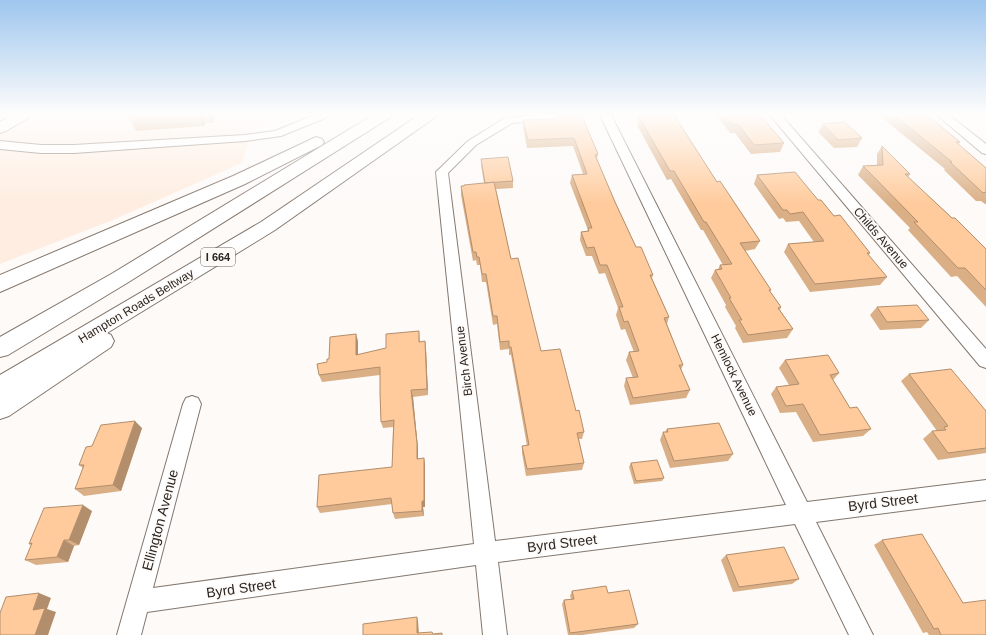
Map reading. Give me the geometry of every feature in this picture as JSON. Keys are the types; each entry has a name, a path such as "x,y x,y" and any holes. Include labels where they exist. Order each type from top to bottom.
{"main road":[{"path":"0,284 239,180 311,145"},
{"name":"I 664","path":"0,348 126,274 336,145"},
{"name":"Hampton Roads Beltway","path":"0,387 268,226 386,145"},
{"path":"0,408 68,365 268,226"}],"street":[{"path":"0,145 41,149 74,149 142,145"},
{"name":"Birch Avenue","path":"470,145 442,172 495,635"},
{"name":"Hemlock Avenue","path":"620,145 802,512 861,635"},
{"name":"Childs Avenue","path":"800,145 986,361"},
{"name":"Ellington Avenue","path":"129,635 192,404"},
{"name":"Byrd Street","path":"138,602 486,553 986,490"}],"shaded area":[{"path":"0,145 248,145 242,163 115,219 0,264"}],"building":[{"path":"576,145 594,145 598,154 595,155 615,202 636,247 641,247 653,275 650,275 669,317 664,318 683,365 679,365 690,390 633,398 626,378 638,377 629,352 639,351 628,321 624,322 619,307 623,307 607,265 600,265 594,247 587,248 581,232 589,231 588,228 592,228 572,175 587,174"},
{"path":"655,145 693,145 717,182 720,181 760,241 740,243 781,307 778,308 793,329 748,335 739,320 742,320 729,298 731,298 715,270 722,269 720,265 732,264 706,222 704,222 674,171 670,171"},
{"path":"931,145 959,145 986,168 986,192 983,193 950,162 952,162"},
{"path":"882,146 910,174 905,174 952,218 955,218 986,249 986,290 965,268 958,268 914,222 918,222 863,166 883,165"},
{"path":"508,157 513,181 485,183 481,159"},
{"path":"795,172 818,200 821,200 834,216 840,215 870,253 867,253 887,277 815,284 788,244 824,241 803,212 790,214 787,210 783,210 757,175"},
{"path":"494,182 511,259 518,258 541,351 560,349 576,411 579,410 584,432 577,433 584,463 527,469 522,446 529,445 511,347 509,347 509,341 500,342 497,316 493,316 486,274 482,274 479,257 477,257 476,252 473,252 461,186"},
{"path":"917,305 929,320 887,322 877,307"},
{"path":"419,331 419,342 425,341 427,389 411,390 417,443 417,459 424,458 424,501 422,501 422,511 393,513 391,498 317,507 319,475 392,467 394,420 381,422 380,367 319,375 317,364 327,362 327,359 329,359 330,337 356,334 356,355 386,348 386,334"},
{"path":"828,355 839,373 830,375 850,408 857,407 871,429 820,435 803,404 786,406 776,387 799,384 785,360"},
{"path":"951,369 986,411 986,448 948,453 932,431 946,430 944,427 948,426 909,374"},
{"path":"135,421 113,485 75,489 84,465 79,465 86,447 92,446 101,425"},
{"path":"719,423 733,454 674,461 663,432 668,432 667,429"},
{"path":"657,460 664,478 636,481 631,463"},
{"path":"83,505 69,540 64,540 57,557 25,560 32,543 29,544 44,508"},
{"path":"922,534 963,603 986,600 986,635 941,635 938,628 934,629 882,540"},
{"path":"784,547 799,579 739,587 726,555"},
{"path":"606,586 608,593 629,590 638,624 570,633 564,600 574,599 572,591"},
{"path":"39,593 33,610 45,608 35,635 0,635 0,613 6,597"},
{"path":"417,617 417,633 432,632 433,634 442,633 442,635 363,635 363,624"}]}
